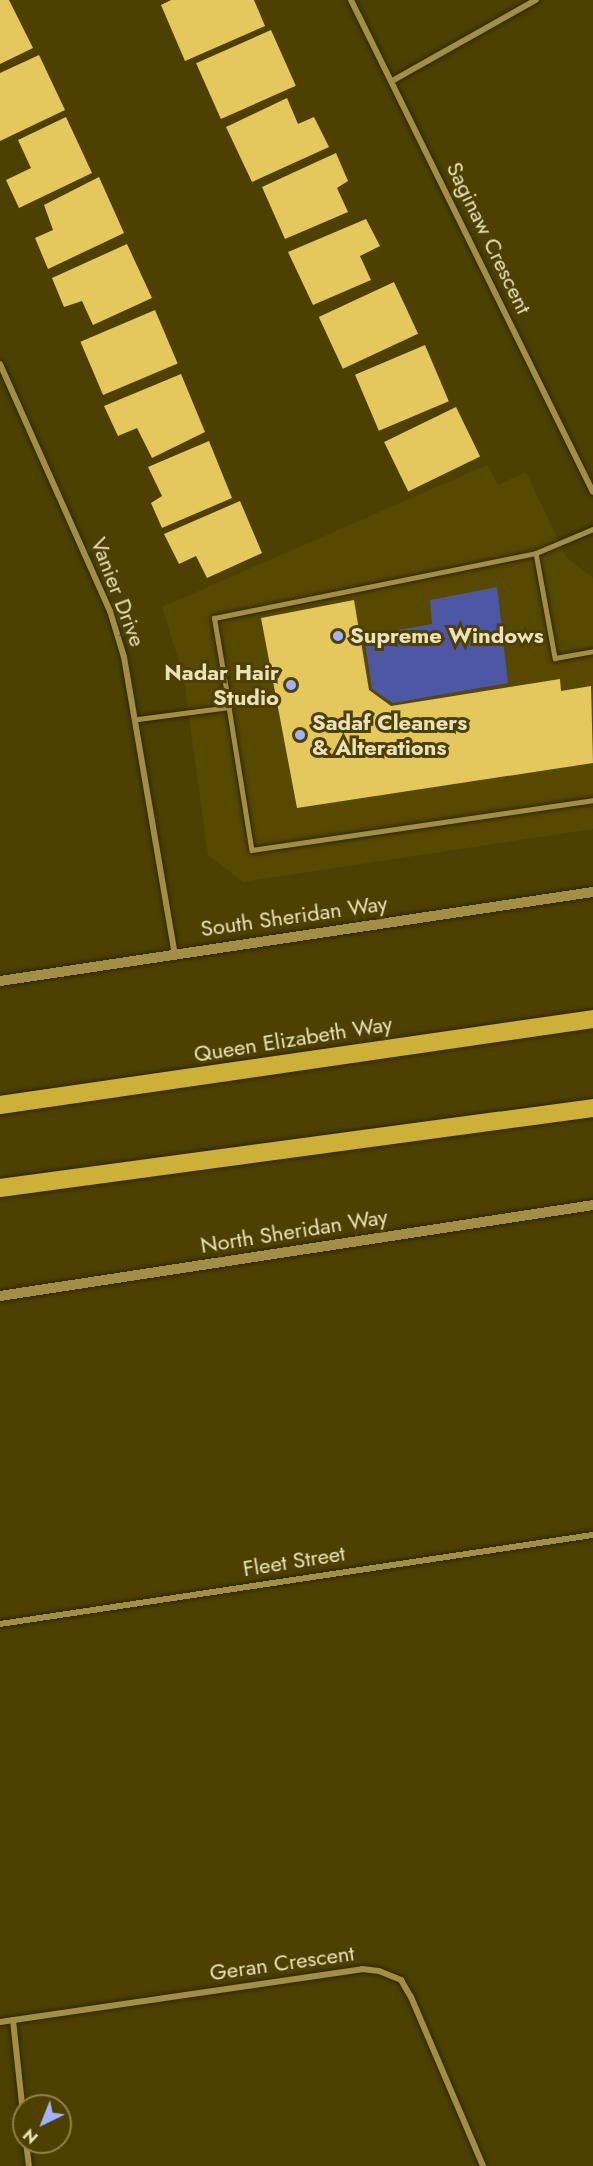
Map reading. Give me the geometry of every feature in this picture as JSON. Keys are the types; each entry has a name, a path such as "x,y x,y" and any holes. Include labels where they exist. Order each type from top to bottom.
{"highway":[{"name":"Queen Elizabeth Way","path":"0,1105 593,1019"},
{"path":"0,1188 593,1108"}],"street":[{"name":"Saginaw Crescent","path":"351,0 593,492"},
{"path":"392,81 536,0"},
{"name":"Vanier Drive","path":"0,364 110,611 138,719 175,954"},
{"name":"South Sheridan Way","path":"0,981 593,892"},
{"name":"North Sheridan Way","path":"0,1296 593,1205"},
{"name":"Fleet Street","path":"0,1624 593,1534"},
{"name":"Geran Crescent","path":"0,2022 362,1968 379,1971 401,1980 411,1997 483,2166"},
{"path":"13,2020 21,2094"}],"lane":[{"path":"593,529 536,553 214,618 252,850 593,800"},
{"path":"536,553 555,658 593,651"},
{"path":"138,719 229,707"}],"shaded area":[{"path":"487,465 498,485 526,472 566,557 593,578 593,829 243,882 208,855 183,674 162,607"},
{"path":"497,587 508,683 393,703 372,689 364,636 432,624 430,600"}],"building":[{"path":"0,0 9,0 33,48 0,64"},
{"path":"171,0 254,0 265,26 185,61 161,5"},
{"path":"271,30 296,86 221,119 196,63"},
{"path":"39,55 65,110 0,141 0,73"},
{"path":"287,98 298,124 314,117 329,147 252,182 226,127"},
{"path":"66,117 92,173 19,208 6,180 31,168 18,140"},
{"path":"336,153 348,181 337,188 348,212 285,239 262,187"},
{"path":"99,177 124,233 48,269 35,238 53,230 44,205"},
{"path":"366,219 380,246 360,256 371,280 313,305 288,252"},
{"path":"127,244 152,298 93,325 82,301 64,307 52,278"},
{"path":"394,282 418,334 343,369 319,317"},
{"path":"155,310 178,363 103,395 80,342"},
{"path":"425,345 449,401 379,431 355,375"},
{"path":"181,374 205,432 152,458 137,428 118,436 104,406"},
{"path":"456,407 480,456 408,492 384,442"},
{"path":"209,441 232,498 162,528 151,503 162,496 148,467"},
{"path":"240,501 262,553 207,578 196,556 179,564 164,534"},
{"path":"354,600 369,690 391,706 560,679 561,691 591,686 593,763 297,808 261,618"}],"place":[{"name":"Supreme Windows","path":"338,636"},
{"name":"Nadar Hair Studio","path":"291,685"},
{"name":"Sadaf Cleaners & Alterations","path":"300,735"}]}
